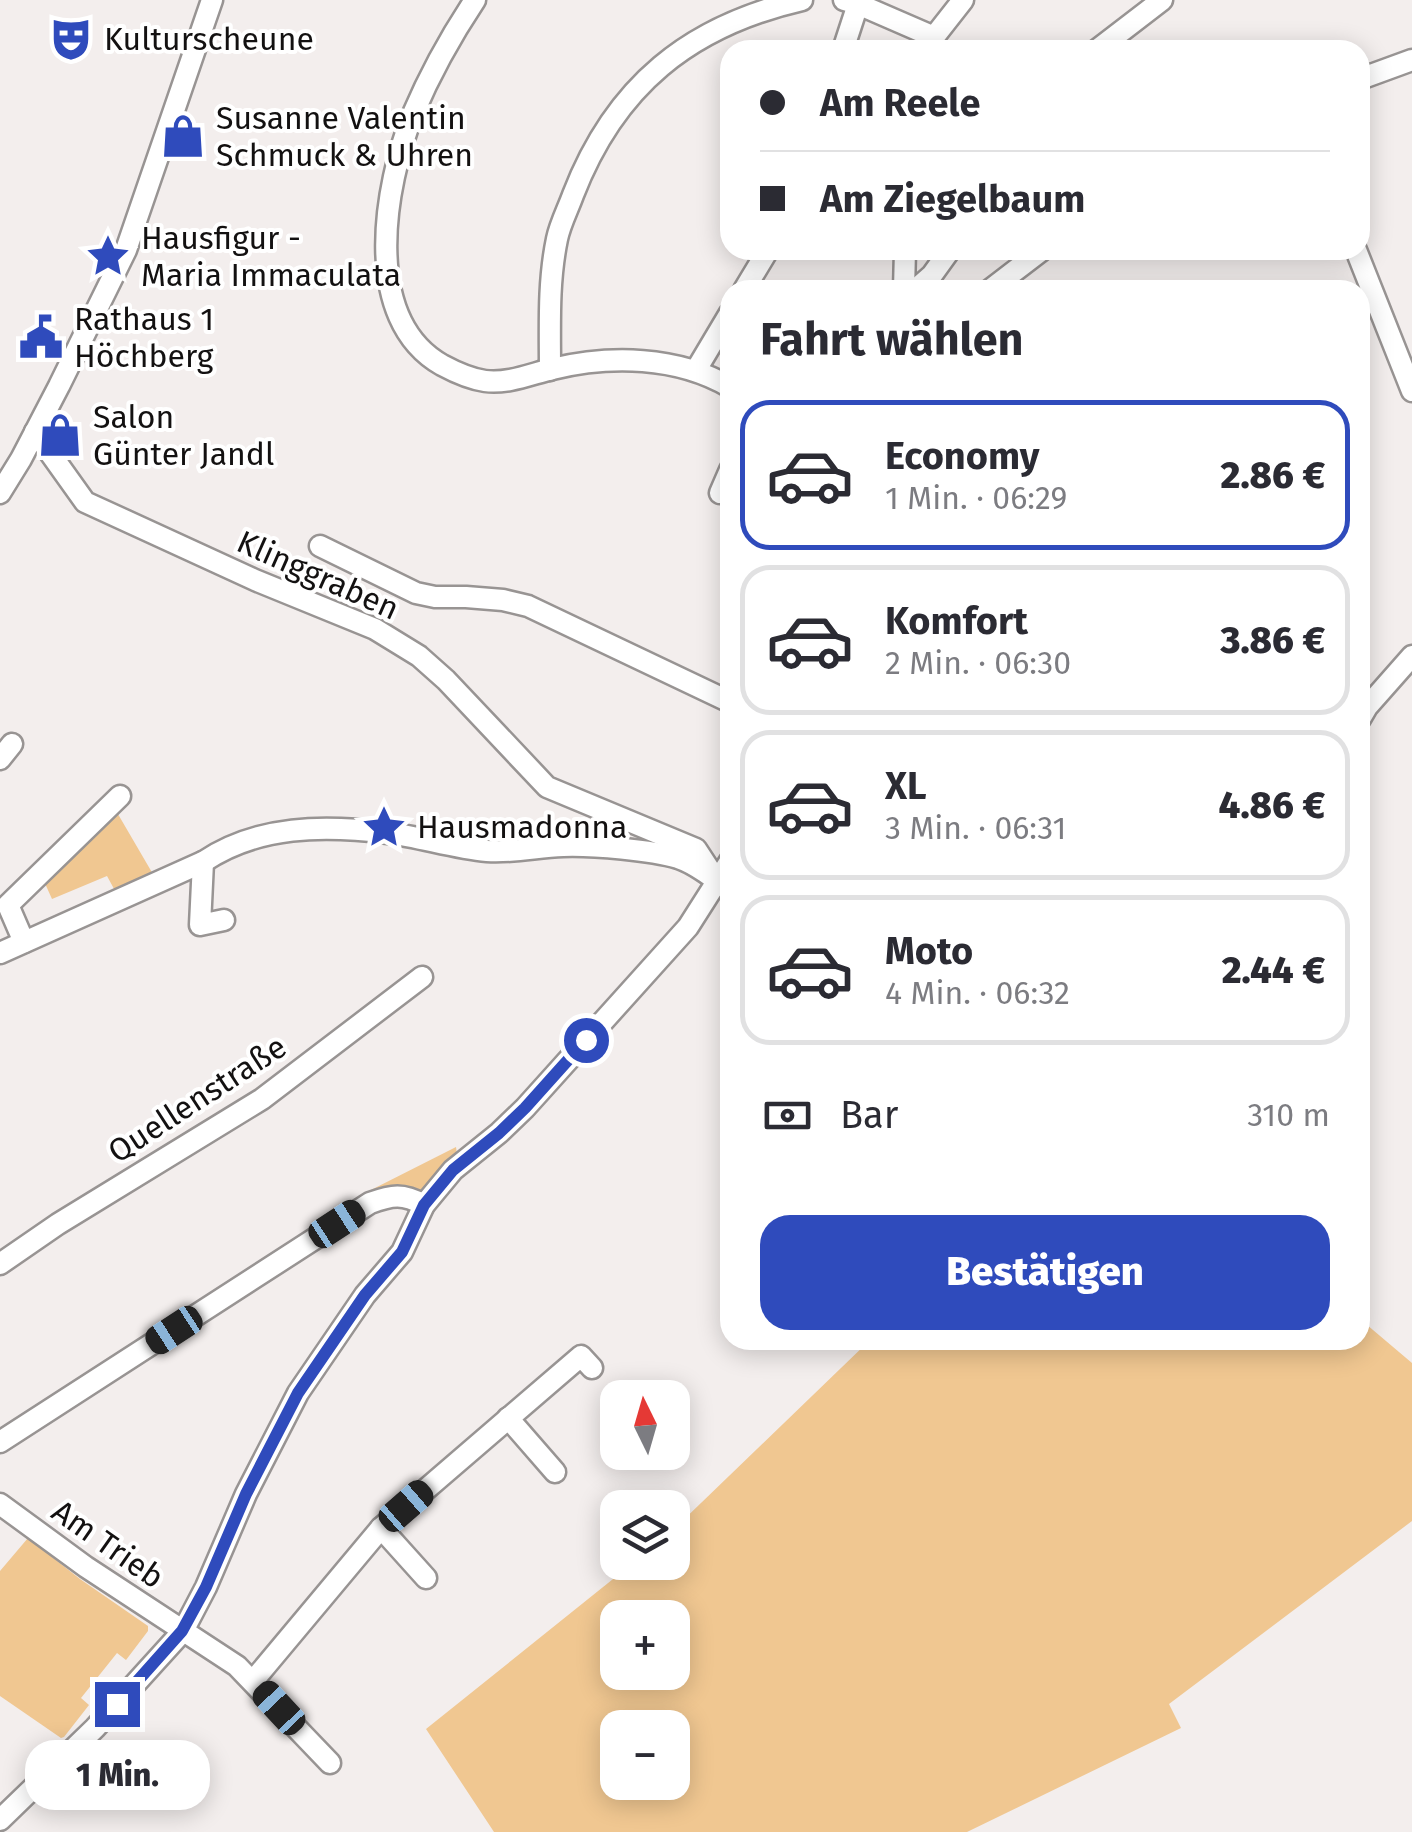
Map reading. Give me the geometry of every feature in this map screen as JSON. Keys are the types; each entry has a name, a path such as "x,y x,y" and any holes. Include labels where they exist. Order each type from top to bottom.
{"street":[{"path":"0,493 126,250 212,0"},
{"path":"476,0 448,42 412,116 394,180 385,236 390,291 405,331 428,356 454,371 486,381 524,378 596,360 676,365 720,381"},
{"path":"550,370 550,301 557,236 585,164 614,115 640,84 678,52 738,20 802,0"},
{"path":"933,40 964,0"},
{"path":"1109,40 1162,0"},
{"path":"845,40 851,2 925,40"},
{"path":"1370,75 1412,60"},
{"path":"926,280 943,260"},
{"path":"1002,280 1028,260"},
{"path":"1016,269 1021,280"},
{"path":"1370,285 1412,391"},
{"path":"696,370 720,329"},
{"name":"Klinggraben","path":"35,432 85,502 255,580 375,629 419,656 546,786 696,849 720,881"},
{"path":"320,546 416,593 528,606 720,697"},
{"path":"1370,703 1412,656"},
{"path":"24,942 8,906 120,796"},
{"path":"0,952 203,862 248,838 321,828 390,833 488,851 563,846 641,851 681,859 720,883"},
{"path":"203,862 200,925 224,920"},
{"path":"0,1820 95,1728 182,1631 298,1393 365,1295 402,1252 424,1205 453,1170 525,1108 720,891"},
{"name":"Quellenstraße","path":"0,1264 262,1098 422,977"},
{"path":"0,1442 370,1203 388,1196 409,1196 424,1205"},
{"path":"253,1681 381,1528 581,1356 592,1368"},
{"path":"508,1418 555,1472"},
{"name":"Am Trieb","path":"0,1504 86,1567 236,1666 330,1763"},
{"path":"381,1528 426,1578"}],"shaded area":[{"path":"115,809 157,881 119,898 107,876 52,899 43,879"},
{"path":"456,1147 457,1154 444,1171 422,1189 367,1192"},
{"path":"1370,1327 1412,1363 1412,1521 1169,1704 1181,1728 967,1832 494,1832 426,1729 612,1580 690,1580 690,1514 860,1350 1370,1350"},
{"path":"28,1538 148,1626 126,1660 117,1653 81,1698 89,1705 61,1738 0,1696 0,1571"}],"place":[{"name":"Kulturscheune","path":"71,39"},
{"name":"Susanne Valentin Schmuck & Uhren","path":"183,136"},
{"name":"Hausfigur - Maria Immaculata","path":"108,256"},
{"name":"Rathaus 1 Höchberg","path":"41,337"},
{"name":"Salon Günter Jandl","path":"60,435"},
{"name":"Hausmadonna","path":"384,827"}],"route":[{"path":"117,1704 182,1631 298,1393 365,1295 402,1252 424,1205 453,1170 525,1108 586,1040"}]}
